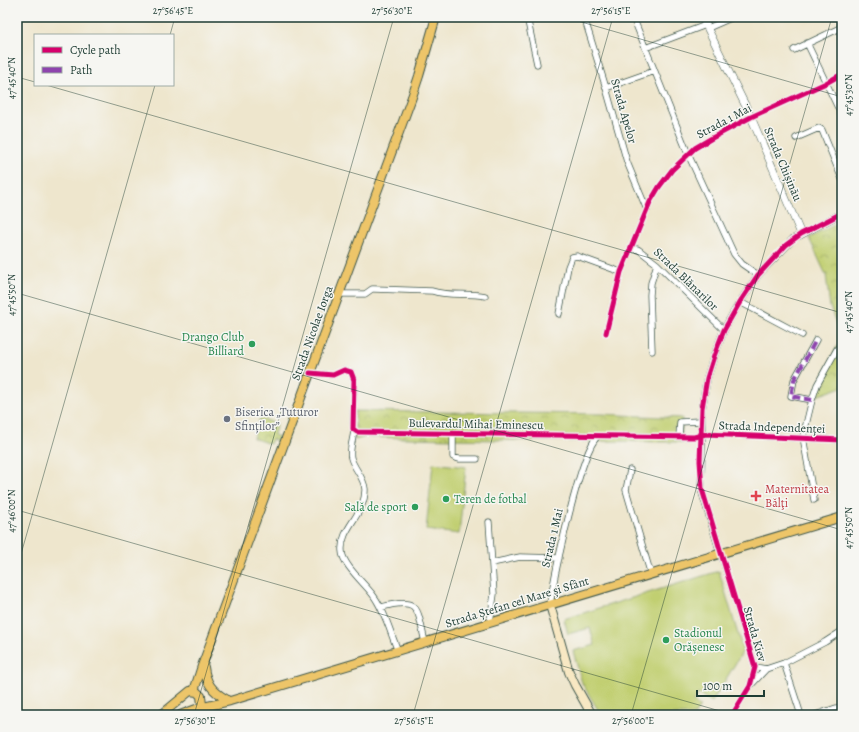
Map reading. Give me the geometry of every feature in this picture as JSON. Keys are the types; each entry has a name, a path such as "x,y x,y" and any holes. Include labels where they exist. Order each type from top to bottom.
{"main road":[{"name":"Strada Nicolae Iorga","path":"197,693 206,656 419,76 436,17"},
{"name":"Strada Ștefan cel Mare și Sfânt","path":"180,715 842,517"},
{"name":"Strada 1 Mai","path":"550,605 569,672 592,715"},
{"path":"203,667 210,687 217,694 228,700"},
{"path":"161,715 182,693 203,667"},
{"path":"161,715 187,692 228,700"},
{"path":"183,697 184,707 190,710 196,709 202,700 197,693"}],"street":[{"path":"527,17 537,64"},
{"name":"Strada Apelor","path":"584,17 627,162 647,210"},
{"path":"633,17 688,154 734,254 742,264 758,275"},
{"name":"Strada Chișinău","path":"702,17 750,117 801,234"},
{"path":"645,48 732,17"},
{"path":"794,50 842,27"},
{"path":"807,43 842,116"},
{"path":"606,88 654,71"},
{"name":"Strada 1 Mai","path":"606,333 621,272 650,202 666,178 688,154 712,138 750,117 826,83 842,74"},
{"path":"796,138 820,129 824,135 842,179"},
{"path":"721,554 702,489 700,467 700,421 707,378 714,356 724,330 758,275 786,245 801,234 842,213"},
{"name":"Strada Blănarilor","path":"631,250 640,250 657,264 724,330"},
{"path":"560,314 568,267 572,257 577,256 621,272"},
{"path":"652,351 650,295 651,283 657,264"},
{"path":"340,294 365,294 374,290 432,291 441,294 473,294 485,296"},
{"path":"740,302 802,335"},
{"path":"812,400 791,396 794,380 816,340"},
{"path":"814,500 803,437 812,400 818,385 837,349"},
{"path":"310,373 333,375 344,370 351,372 354,380 354,431 351,454 352,460 365,488 361,509 342,542 342,552 346,562 382,607 384,618 398,651"},
{"path":"679,436 680,422 700,421"},
{"name":"Bulevardul Mihai Eminescu","path":"354,431 453,434 694,437 700,434"},
{"path":"453,434 453,457 459,459 477,459"},
{"name":"Strada Independenței","path":"700,434 803,437 842,440"},
{"name":"Strada 1 Mai","path":"550,605 559,558 580,475 592,442 598,436"},
{"path":"630,470 626,490 651,575"},
{"path":"489,522 492,563 491,570 494,594 490,622"},
{"name":"Strada Kiev","path":"721,554 755,667 750,686 732,715"},
{"path":"492,563 520,557 559,558"},
{"path":"382,607 395,603 413,605 417,613 425,642"},
{"path":"750,686 766,669 825,642 842,631"},
{"path":"784,662 801,715"},
{"path":"755,667 766,669"},
{"path":"815,715 842,706"}],"green space":[{"path":"842,221 842,333 839,331 830,307 826,275 809,238"},
{"path":"842,336 842,387 817,396 817,389"},
{"path":"355,411 601,414 682,418 682,442 365,437 355,440"},
{"path":"260,418 277,424 274,434 275,436 279,436 277,443 272,439 270,444 253,438"},
{"name":"Teren de fotbal","path":"433,463 466,467 459,534 426,530"},
{"name":"Stadionul Orășenesc","path":"719,571 743,651 712,702 698,694 693,702 700,706 695,715 601,715 582,683 573,651 595,645 590,628 568,634 564,619"}],"marked path":[{"path":"812,400 791,396 794,380 816,340"}],"cycle path":[{"path":"606,333 621,272 650,202 672,170 695,148 712,138 751,117 826,83 842,74"},
{"path":"732,715 750,686 755,667 702,489 700,461 702,408 707,378 724,330 758,275 786,245 801,234 842,213"},
{"path":"310,373 333,375 344,370 351,372 354,380 353,429 357,432 694,437 706,434 842,440"}],"place":[{"name":"Drango Club Billiard","path":"252,344"},
{"name":"Biserica „Tuturor Sfinților”","path":"227,419"},
{"name":"Maternitatea Bălţi","path":"756,496"},
{"name":"Teren de fotbal","path":"446,499"},
{"name":"Sală de sport","path":"415,507"},
{"name":"Stadionul Orășenesc","path":"666,640"}]}
